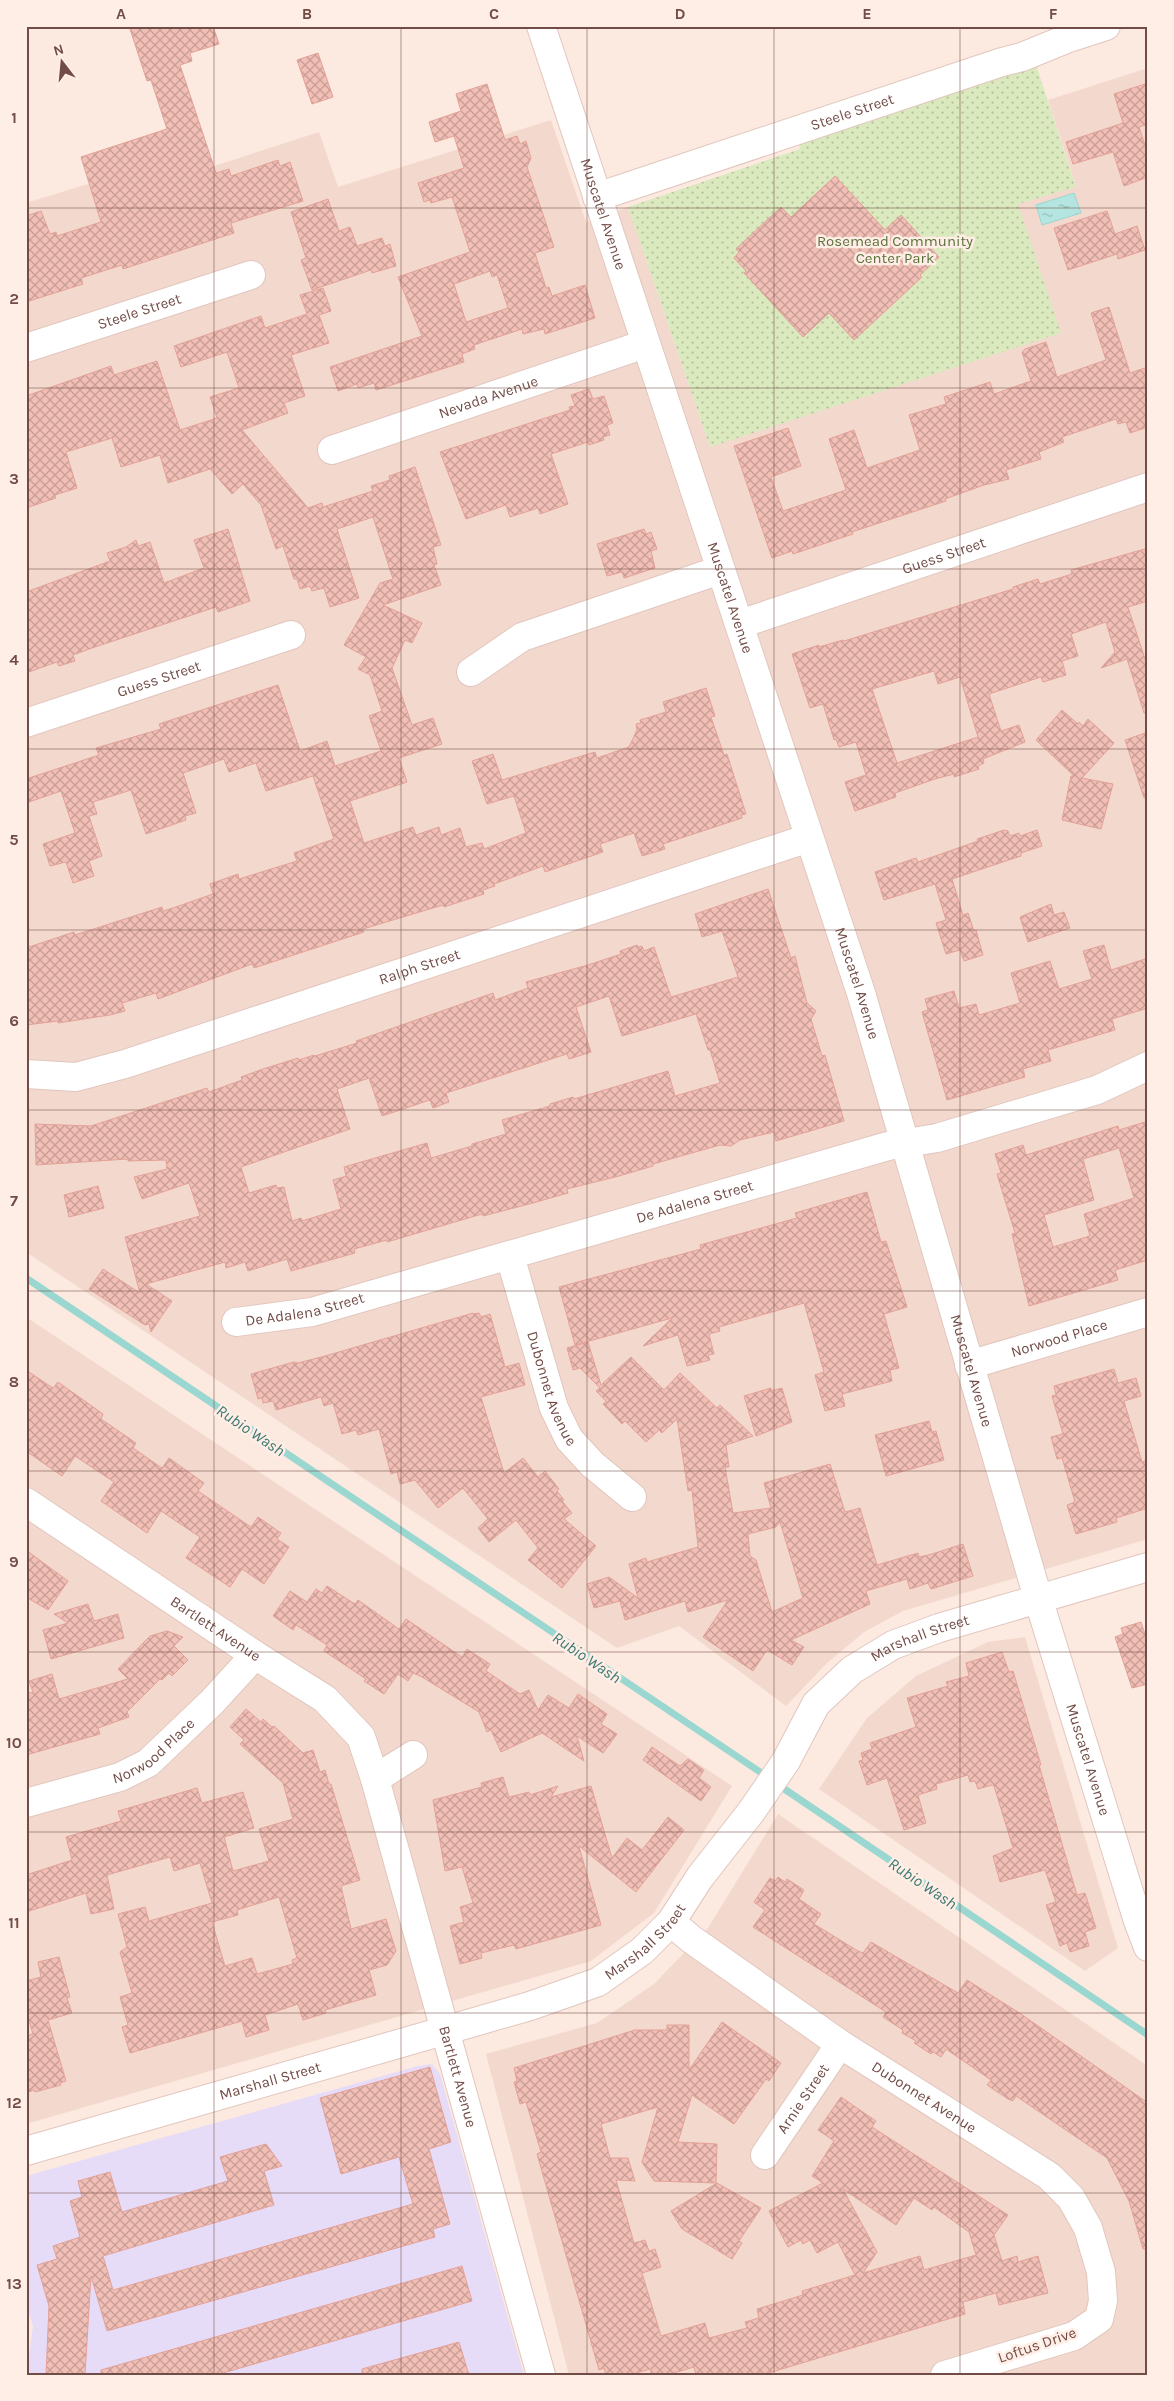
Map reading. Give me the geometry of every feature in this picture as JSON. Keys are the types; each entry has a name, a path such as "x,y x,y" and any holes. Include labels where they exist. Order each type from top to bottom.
{"street":[{"name":"Muscatel Avenue","path":"541,26 861,993 1038,1598 1148,1947"},
{"name":"Steele Street","path":"597,197 1002,62 1022,57 1066,39 1106,26"},
{"name":"Steele Street","path":"26,348 250,275"},
{"name":"Nevada Avenue","path":"332,450 645,344"},
{"name":"Guess Street","path":"740,624 1148,487"},
{"path":"471,672 522,638 720,570"},
{"name":"Guess Street","path":"26,723 291,636"},
{"name":"Ralph Street","path":"26,1074 76,1077 125,1064 809,838"},
{"name":"De Adalena Street","path":"236,1322 312,1312 888,1146 938,1138 1097,1090 1148,1066"},
{"name":"Dubonnet Avenue","path":"510,1256 554,1408 569,1439 592,1464 632,1497"},
{"name":"Norwood Place","path":"969,1365 1148,1312"},
{"name":"Bartlett Avenue","path":"26,1502 255,1655 325,1699 361,1737 375,1779 541,2375"},
{"name":"Marshall Street","path":"26,2151 444,2029 530,2006 598,1982 642,1951 671,1922 700,1877 751,1812 786,1761 816,1704 852,1670 893,1645 939,1628 1148,1567"},
{"name":"Norwood Place","path":"26,1803 120,1777 148,1763 212,1702 255,1655"},
{"path":"375,1779 413,1755"},
{"name":"Dubonnet Avenue","path":"671,1922 691,1939 840,2044 1048,2176 1071,2198 1088,2228 1101,2272 1103,2301 1099,2319"},
{"name":"Arnie Street","path":"765,2155 840,2044"},
{"name":"Loftus Drive","path":"945,2375 1074,2336 1099,2319"}],"shaded area":[{"path":"1148,68 1148,1539 903,1611 864,1632 827,1663 786,1706 679,1626 617,1648 26,1252 26,203 195,151 202,170 319,132 338,187 551,120 586,222 628,207 710,447 1018,204 1076,186 1048,100"},
{"path":"26,1317 732,1786 654,1913 591,1961 26,2124"},
{"path":"1025,1637 1118,1948 1085,1971 819,1789 867,1718 916,1676 988,1642"},
{"path":"778,1814 1148,2066 1148,2375 569,2375 486,2054 597,2023 654,1984 708,1928"},
{"path":"432,2064 440,2074 524,2375 26,2375 33,2326 26,2304 26,2176 418,2066"}],"green space":[{"name":"Rosemead Community Center Park","path":"1036,65 1076,187 1018,204 1061,333 710,447 628,207 800,149 799,144"}],"water":[{"path":"1074,193 1081,213 1042,225 1036,205"}],"building":[{"path":"129,26 213,26 219,44 190,53 192,61 180,65 216,173 229,169 231,176 278,160 280,166 290,162 303,201 231,223 234,233 123,269 122,265 81,278 83,284 26,302 26,216 41,211 50,234 56,232 57,236 101,222 81,157 167,129 151,80 147,81"},
{"path":"318,53 333,97 312,104 297,60"},
{"path":"1148,83 1148,124 1139,127 1148,154 1148,177 1124,186 1113,152 1073,164 1066,142 1123,123 1114,94"},
{"path":"487,84 505,140 517,136 520,144 526,141 531,158 527,167 554,247 535,253 546,288 549,287 552,296 585,285 595,318 545,334 544,329 523,334 522,329 474,345 475,349 462,354 464,362 376,390 374,383 358,388 357,384 338,391 330,367 422,336 398,277 470,252 452,197 431,203 430,200 424,202 418,183 464,168 454,136 435,142 429,122 461,111 456,94","holes":["490,271 492,277 497,275 508,308 466,322 454,284"]},
{"path":"835,176 885,230 901,215 939,257 920,275 922,277 854,340 829,313 803,337 744,273 746,271 734,258 739,252 736,249 781,207 791,217"},
{"path":"328,199 339,231 350,227 357,246 382,238 385,246 390,244 396,266 372,273 371,270 312,290 301,260 306,258 291,212"},
{"path":"1107,211 1115,234 1137,226 1145,250 1118,259 1117,254 1068,270 1054,228"},
{"path":"323,288 331,311 319,315 329,343 291,355 305,396 284,403 288,413 242,430 308,508 322,503 323,507 373,491 371,486 390,480 389,476 415,467 441,545 433,547 437,564 434,565 441,585 383,605 422,623 412,643 405,640 392,668 412,725 433,718 442,744 399,758 407,782 350,801 364,843 413,827 416,835 439,827 441,835 460,828 466,847 482,843 484,849 526,833 514,796 487,804 472,761 493,754 502,780 595,752 597,758 629,747 637,730 636,724 641,723 640,720 666,712 663,702 706,688 715,716 711,717 724,755 727,754 746,814 741,815 742,818 663,844 665,849 642,856 634,833 600,844 603,852 545,872 543,866 494,884 495,886 483,890 484,894 363,929 364,932 254,968 252,964 158,999 156,993 122,1003 125,1011 58,1023 58,1021 26,1025 26,948 74,932 75,935 162,907 163,911 213,894 210,884 238,874 239,879 297,861 294,853 334,839 313,776 266,791 256,763 229,772 224,759 183,773 196,813 185,816 186,820 146,834 131,790 93,802 97,814 89,816 102,856 89,861 94,876 73,883 66,862 50,866 43,844 75,833 61,791 26,803 26,779 99,755 96,748 161,729 159,724 278,685 300,751 327,741 335,766 381,751 369,716 382,711 370,675 358,669 366,657 344,645 380,583 393,579 373,517 337,529 359,598 330,607 324,588 312,591 310,586 300,589 297,579 294,579 283,546 276,549 261,505 243,484 232,494 210,469 168,483 160,455 121,467 112,438 66,452 77,488 55,495 56,498 26,508 26,396 111,366 114,375 157,361 180,430 217,418 210,397 239,388 227,352 181,367 174,346 261,316 265,328 307,314 300,295"},
{"path":"1109,307 1130,373 1148,367 1148,427 1130,433 1126,422 1118,424 1116,419 1062,437 1064,442 1039,452 1041,459 1006,470 1009,479 984,485 945,499 946,501 793,554 792,551 772,558 734,446 788,428 801,466 771,477 783,511 846,490 829,439 854,430 867,468 920,450 909,415 946,404 944,397 990,382 994,394 1031,381 1022,352 1025,349 1046,342 1057,377 1106,360 1091,313"},
{"path":"589,389 593,399 604,396 613,423 607,425 610,435 603,437 604,440 589,445 588,442 551,454 568,504 540,514 538,508 510,517 506,505 466,519 440,452 570,410 569,407 575,406 571,395"},
{"path":"228,529 250,601 218,612 216,607 73,655 75,661 59,666 57,662 26,673 26,592 110,561 107,553 126,547 136,540 138,546 150,542 164,583 204,568 194,540"},
{"path":"644,529 646,534 651,532 657,549 651,551 655,568 624,578 622,572 607,576 597,544"},
{"path":"1148,548 1148,601 1128,607 1148,668 1148,712 1144,713 1127,659 1101,668 1115,652 1106,622 1071,634 1078,656 1062,661 1066,675 1043,682 1041,677 989,694 1001,731 1019,725 1025,742 983,759 984,763 978,766 979,769 954,777 954,774 935,779 895,793 896,797 855,811 845,782 866,775 856,742 839,747 836,739 834,740 823,704 810,708 792,654 819,645 819,647 844,641 1013,589 1013,587 1038,579 1040,584 1072,574 1071,570","holes":["934,671 938,684 960,677 978,737 897,763 872,689"]},
{"path":"1062,710 1083,726 1088,719 1114,743 1082,778 1113,784 1101,829 1062,820 1071,776 1074,776 1036,740"},
{"path":"1148,732 1148,797 1144,798 1125,740"},
{"path":"1004,830 1008,831 1010,836 1019,833 1020,836 1037,830 1042,846 1021,853 1021,856 952,879 963,915 968,913 974,931 976,930 983,955 964,961 960,950 946,954 936,923 946,920 935,884 884,900 875,872 916,858 918,862"},
{"path":"768,889 791,958 795,956 807,1003 816,1011 811,1019 822,1056 825,1055 844,1121 776,1141 774,1132 740,1140 731,1146 720,1145 619,1176 567,1189 568,1193 533,1203 483,1216 482,1214 387,1242 387,1240 354,1249 355,1253 291,1271 287,1259 248,1271 245,1262 226,1268 225,1262 146,1284 172,1301 151,1332 149,1324 145,1325 89,1289 103,1269 140,1293 125,1237 200,1216 189,1183 142,1199 134,1177 167,1169 166,1160 128,1161 128,1159 36,1165 35,1124 91,1126 207,1088 209,1092 242,1080 241,1077 263,1069 357,1043 356,1041 493,993 495,1000 528,988 526,982 621,954 620,951 637,945 638,947 642,946 644,951 654,947 671,997 738,977 722,931 702,937 695,914","holes":["609,996 622,1036 696,1014 720,1083 675,1096 668,1071 574,1099 573,1097 502,1120 506,1134 472,1144 472,1146 431,1158 427,1143 344,1167 346,1176 333,1180 341,1209 302,1221 301,1218 292,1221 284,1187 277,1188 276,1185 249,1193 241,1167 350,1129 337,1089 369,1078 382,1116 430,1100 433,1108 449,1102 446,1093 567,1054 569,1059 591,1052 576,1007"]},
{"path":"1051,904 1054,915 1064,912 1070,928 1028,942 1020,917"},
{"path":"1104,945 1111,970 1148,958 1148,1008 1112,1019 1115,1030 1048,1050 1051,1061 1023,1069 1025,1077 947,1100 922,1012 928,1010 925,999 954,991 959,1008 976,1004 979,1015 1020,1003 1011,973 1050,961 1059,989 1092,979 1083,951"},
{"path":"1148,1121 1148,1260 1115,1270 1118,1280 1029,1306 1012,1234 1015,1233 997,1174 1001,1173 995,1154 1023,1145 1026,1155 1118,1126 1119,1130","holes":["1119,1148 1134,1198 1084,1214 1090,1236 1053,1247 1044,1215 1094,1200 1083,1159"]},
{"path":"98,1186 104,1208 69,1217 64,1195"},
{"path":"867,1192 881,1242 886,1241 907,1307 884,1314 899,1368 890,1370 892,1381 842,1394 845,1406 825,1411 815,1375 824,1372 804,1303 719,1327 720,1331 709,1334 714,1354 708,1355 710,1360 687,1366 678,1335 643,1346 672,1318 575,1345 559,1287 701,1249 700,1245 797,1218 795,1213"},
{"path":"473,1313 479,1313 481,1317 490,1314 505,1367 519,1363 525,1385 481,1397 504,1473 523,1458 538,1477 545,1471 559,1489 557,1491 564,1500 562,1501 572,1513 564,1519 596,1546 562,1588 528,1560 538,1548 516,1520 489,1542 478,1528 488,1519 463,1488 438,1508 415,1480 400,1484 397,1472 391,1474 379,1429 358,1435 356,1430 342,1434 333,1403 324,1406 321,1397 276,1410 273,1401 263,1403 262,1398 258,1399 251,1374 325,1356"},
{"path":"588,1342 601,1385 631,1357 664,1390 680,1373 717,1408 720,1405 753,1436 726,1445 729,1467 725,1467 733,1513 771,1508 764,1483 830,1464 845,1512 860,1508 877,1565 918,1553 919,1557 932,1554 963,1544 973,1576 931,1589 928,1583 910,1589 907,1579 866,1591 870,1604 791,1640 804,1647 792,1665 767,1650 753,1671 703,1637 728,1600 688,1612 685,1601 625,1620 620,1601 594,1608 587,1584 609,1577 638,1598 629,1564 646,1558 647,1562 698,1547 692,1490 688,1491 677,1419 662,1433 659,1430 646,1442 625,1421 622,1424 603,1404 606,1401 596,1391 600,1388 580,1368 573,1370 567,1348","holes":["780,1522 803,1598 772,1612 756,1560 750,1556 748,1534 776,1527"]},
{"path":"1114,1369 1118,1383 1136,1378 1141,1396 1124,1401 1142,1462 1148,1460 1148,1508 1116,1518 1117,1522 1076,1534 1067,1505 1075,1502 1062,1458 1057,1459 1051,1437 1063,1434 1052,1396 1056,1395 1054,1386"},
{"path":"26,1370 53,1388 58,1382 103,1414 101,1419 136,1443 133,1448 162,1468 169,1458 204,1483 198,1491 251,1527 258,1517 281,1533 277,1539 289,1547 264,1584 242,1569 230,1587 186,1558 200,1537 161,1511 147,1533 101,1501 114,1482 75,1456 62,1476 26,1451"},
{"path":"771,1388 771,1391 782,1388 792,1422 756,1436 744,1396"},
{"path":"929,1421 932,1432 936,1431 944,1460 886,1476 875,1435"},
{"path":"26,1550 68,1581 48,1610 26,1597"},
{"path":"327,1586 355,1604 358,1600 399,1629 406,1619 462,1657 467,1649 490,1664 486,1671 520,1694 529,1690 538,1710 548,1695 569,1708 578,1694 607,1714 601,1724 617,1734 603,1753 577,1736 584,1761 542,1733 501,1752 491,1730 487,1732 479,1712 422,1677 413,1673 408,1681 398,1674 384,1694 364,1681 366,1679 324,1651 327,1645 296,1625 293,1630 273,1616 290,1591 307,1602 316,1589 322,1593"},
{"path":"88,1604 94,1621 118,1614 124,1638 51,1659 43,1630 68,1623 54,1614"},
{"path":"1141,1622 1148,1643 1148,1684 1132,1688 1115,1637 1123,1634 1121,1628"},
{"path":"167,1631 183,1637 174,1646 188,1660 172,1676 169,1673 162,1680 160,1679 127,1712 129,1717 98,1728 100,1734 26,1755 26,1694 33,1692 29,1681 52,1674 59,1699 128,1679 118,1669 150,1636"},
{"path":"1002,1652 1009,1672 1013,1671 1077,1895 1085,1893 1096,1928 1085,1932 1089,1946 1070,1952 1067,1943 1060,1946 1046,1905 1056,1902 1045,1870 1000,1882 993,1856 1013,1848 994,1786 978,1789 975,1781 970,1782 968,1775 936,1784 937,1789 918,1795 926,1823 904,1830 887,1778 867,1785 859,1761 863,1760 861,1753 872,1749 870,1743 916,1727 907,1698 948,1686 946,1682 969,1676 966,1663"},
{"path":"246,1709 261,1722 263,1719 272,1727 274,1726 303,1753 313,1750 320,1772 325,1770 329,1784 331,1784 360,1880 341,1886 351,1929 386,1919 396,1951 387,1965 369,1970 376,1995 325,2010 326,2013 303,2020 298,2004 265,2015 269,2030 246,2037 242,2021 130,2053 122,2027 128,2025 120,1997 132,1993 120,1952 127,1947 118,1914 145,1907 149,1921 212,1903 200,1863 174,1871 170,1857 107,1875 114,1909 91,1914 86,1893 26,1912 26,1875 72,1860 66,1837 121,1821 118,1811 197,1788 202,1803 243,1792 254,1828 224,1837 233,1871 269,1861 259,1829 293,1819 283,1783 240,1744 244,1740 230,1727","holes":["279,1897 297,1958 292,1960 293,1964 257,1974 252,1958 225,1966 212,1922 238,1915 237,1910"]},
{"path":"652,1747 680,1766 688,1759 704,1770 699,1778 711,1787 701,1801 643,1760"},
{"path":"503,1777 509,1797 529,1792 530,1795 558,1786 551,1797 591,1786 612,1858 627,1838 642,1850 668,1817 684,1830 636,1892 579,1846 601,1925 516,1949 514,1945 481,1953 482,1958 460,1964 450,1926 464,1922 460,1907 473,1903 462,1867 445,1871 433,1800 482,1787 481,1783"},
{"path":"778,1877 785,1882 787,1879 804,1890 799,1899 821,1914 814,1924 858,1951 863,1953 871,1942 958,1993 967,1980 1021,2014 1148,2103 1148,2249 1143,2249 1129,2201 1107,2158 1016,2096 1013,2101 987,2085 991,2080 946,2049 941,2057 933,2052 931,2054 914,2043 916,2041 902,2033 903,2030 883,2017 886,2012 753,1927 765,1910 754,1902 770,1878 775,1881"},
{"path":"59,1957 70,1997 67,1998 72,2013 48,2020 66,2081 60,2083 61,2085 29,2092 26,2082 26,2036 33,2034 26,2011 26,1981 41,1977 38,1962"},
{"path":"722,2022 781,2063 769,2081 766,2079 734,2124 692,2095 678,2142 717,2144 716,2183 654,2181 642,2162 658,2107 601,2124 610,2158 628,2158 635,2181 616,2180 634,2243 645,2240 649,2251 655,2249 661,2267 642,2273 661,2336 705,2323 709,2338 747,2328 745,2322 759,2318 757,2309 803,2295 802,2291 855,2275 838,2242 817,2253 810,2240 803,2244 801,2240 788,2247 769,2211 823,2183 812,2176 834,2141 818,2130 841,2097 876,2121 872,2127 1008,2215 994,2235 1002,2261 1017,2256 1018,2262 1038,2256 1048,2293 999,2305 996,2293 963,2302 965,2314 762,2375 696,2375 694,2367 667,2375 652,2375 650,2369 629,2375 606,2375 604,2368 599,2370 537,2154 541,2152 526,2102 520,2104 514,2082 517,2081 514,2068 635,2030 667,2030 667,2025 689,2025 689,2070","holes":["843,2189 896,2225 914,2198 932,2210 934,2207 969,2232 976,2255 924,2270 920,2256 863,2273 877,2252"]},
{"path":"430,2067 451,2142 429,2149 450,2224 433,2229 435,2237 107,2331 91,2276 85,2375 46,2375 49,2306 37,2265 57,2259 53,2246 80,2237 70,2201 82,2197 78,2181 110,2172 122,2212 228,2181 220,2157 266,2144 282,2166 264,2171 274,2205 103,2256 113,2290 413,2204 399,2157 341,2174 320,2098"},
{"path":"717,2183 761,2208 739,2241 742,2243 732,2259 682,2229 671,2211"},
{"path":"462,2266 472,2301 216,2375 101,2375 101,2370"},
{"path":"459,2342 469,2375 362,2375 362,2369"}],"waterway":[{"name":"Rubio Wash","path":"26,1278 769,1778"},
{"name":"Rubio Wash","path":"777,1784 1148,2035"}]}
